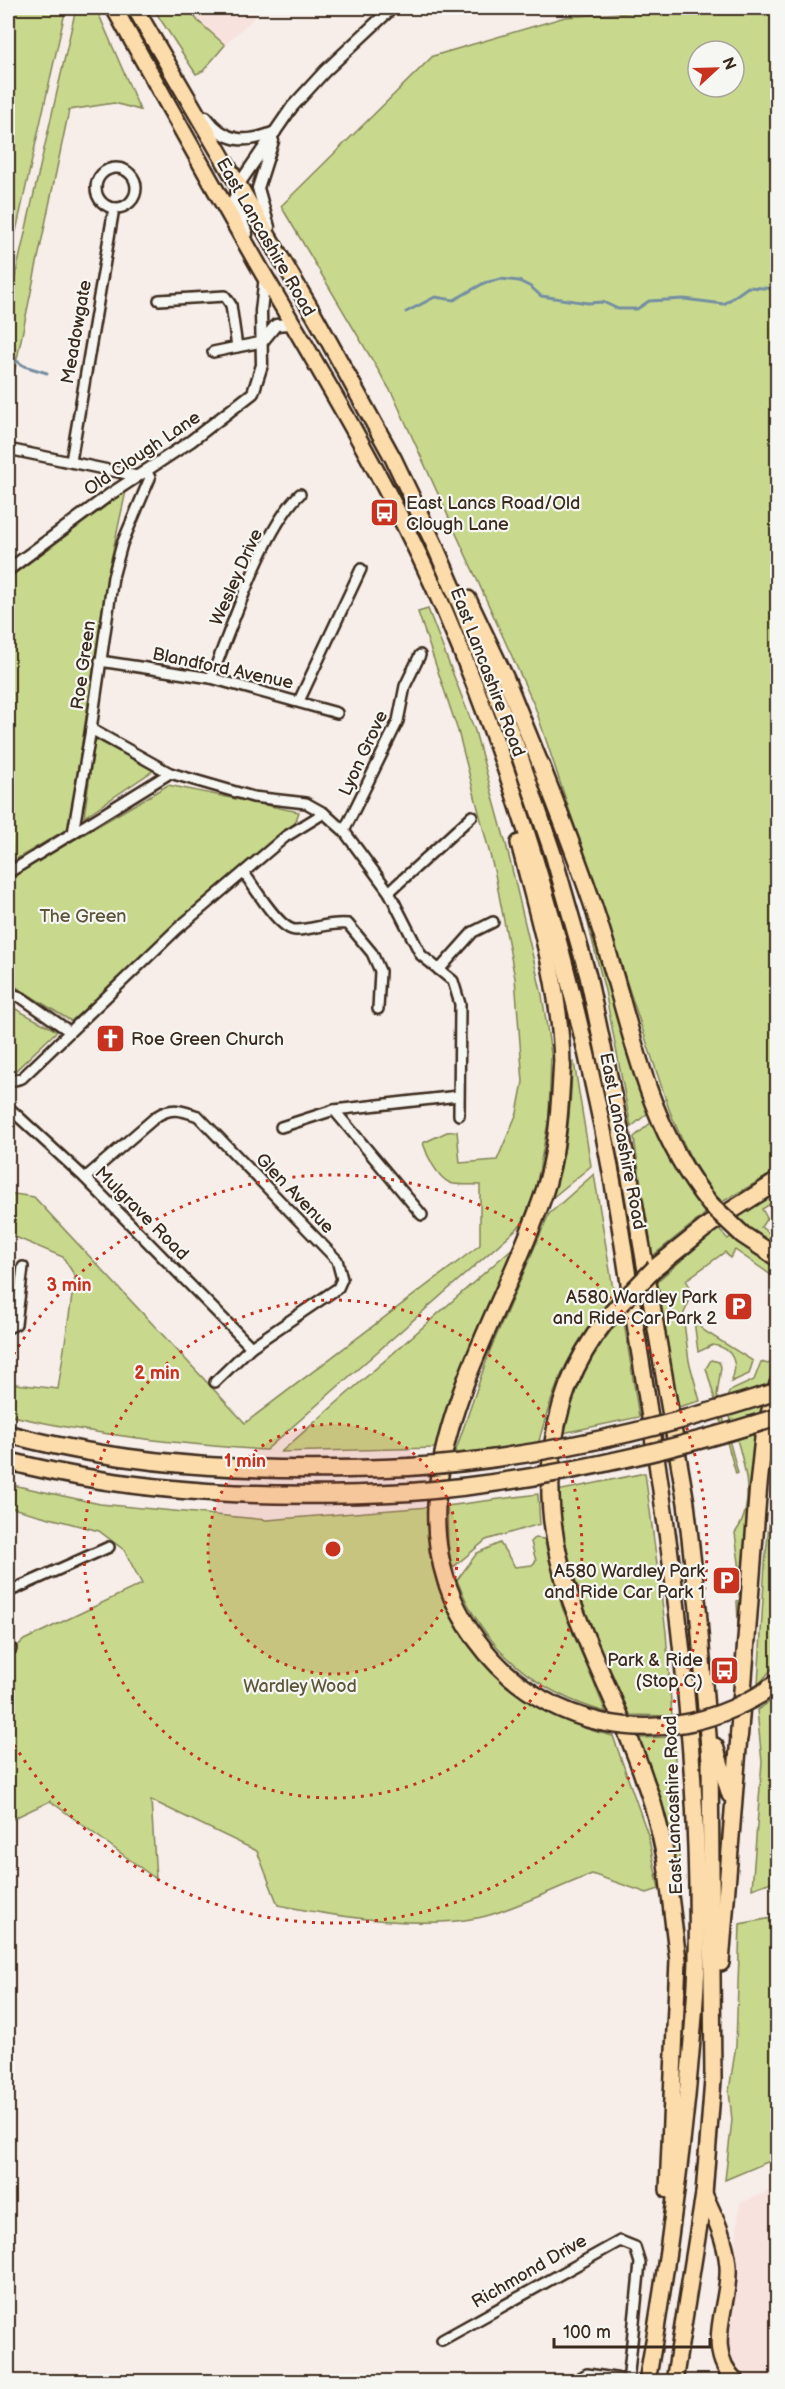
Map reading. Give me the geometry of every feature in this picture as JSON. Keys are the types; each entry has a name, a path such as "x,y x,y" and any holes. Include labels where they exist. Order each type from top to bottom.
{"highway":[{"name":"East Lancashire Road","path":"114,8 404,522 446,614 493,735 552,918 598,1103 622,1235 683,1647 693,1791 696,1985 678,2180 664,2292 647,2382"},
{"name":"East Lancashire Road","path":"135,8 280,256 388,450 435,546 517,748 553,854 588,975 628,1166 686,1503 708,1729 713,2080 704,2194 674,2382"},
{"path":"435,546 454,575 486,636 540,763 601,930 650,1096 672,1148 710,1204 743,1235 777,1258"},
{"path":"493,735 552,969 562,1066 555,1146 544,1194 520,1259 457,1406 438,1468 436,1526 439,1554 451,1595 482,1648 504,1672 534,1695 568,1712 601,1722 644,1727 681,1724 720,1714 761,1694 777,1682"},
{"path":"664,2292 678,1960 665,1856 646,1781 571,1601 556,1548 551,1518 549,1473 557,1415 566,1387 585,1349 620,1304 655,1268 710,1224 777,1181"},
{"path":"713,2080 732,1802 760,1467 764,1433 777,1385"},
{"path":"8,1434 88,1452 225,1468 297,1470 409,1467 502,1457 615,1437 777,1391"},
{"path":"8,1461 68,1476 156,1489 330,1497 492,1484 610,1464 777,1417"},
{"path":"708,1729 732,1802"},
{"path":"704,2194 715,2217 728,2263 729,2279 718,2342 720,2356 737,2382"}],"street":[{"path":"239,184 292,107 325,71 392,8"},
{"path":"179,80 214,128 224,136 246,141 276,132"},
{"path":"276,132 258,188 263,211 280,256"},
{"path":"121,169 127,171 134,182 134,195 126,204 114,208 102,202 96,184 108,170 121,169"},
{"name":"Old Clough Lane","path":"8,570 141,473 191,441 253,393 262,364 261,311 265,277 234,200 239,184"},
{"name":"Meadowgate","path":"70,461 114,208"},
{"path":"159,300 225,296 231,305 237,347"},
{"path":"213,352 262,342 276,325 288,324 296,328"},
{"path":"8,449 141,473"},
{"name":"Roe Green","path":"141,473 150,478 122,544 113,577 91,729 170,773 253,797 306,804 324,813 344,831 367,859 389,892 421,955 453,981 460,1004 459,1114"},
{"name":"Wesley Drive","path":"211,678 268,540 289,504 300,494"},
{"path":"299,701 361,569"},
{"name":"Lyon Grove","path":"344,831 398,721 405,686 420,655"},
{"name":"Blandford Avenue","path":"100,661 211,678 337,713"},
{"path":"73,833 91,729"},
{"path":"8,873 170,773"},
{"path":"8,1082 22,1078 177,929 285,837 324,813"},
{"path":"389,892 472,816"},
{"path":"244,873 282,925 295,931 331,922 348,924 372,953 380,970 378,1009"},
{"path":"439,970 473,932 493,922"},
{"path":"8,992 22,998 69,1031"},
{"path":"281,1126 334,1110 458,1096"},
{"name":"Mulgrave Road","path":"8,1107 85,1178 251,1347"},
{"name":"Glen Avenue","path":"85,1178 169,1108 198,1116 337,1260 342,1279 338,1288 251,1347 215,1382"},
{"path":"334,1110 422,1215"},
{"path":"8,1328 16,1324 23,1267"},
{"path":"8,1592 109,1547"},
{"name":"Richmond Drive","path":"442,2340 612,2243 620,2241 635,2247 640,2263 628,2381"},
{"path":"573,2382 587,2374 628,2381"}],"shaded area":[{"path":"188,8 264,8 225,45 198,21"},
{"path":"777,2188 777,2381 721,2382 740,2203"}],"green space":[{"path":"8,8 66,8 8,267"},
{"path":"76,8 96,8 140,110 114,103 69,110 8,402 8,308"},
{"path":"153,8 188,8 198,21 225,45 203,71 196,74"},
{"path":"649,8 777,8 778,1170 722,1202 705,1181 691,1158 669,1109 535,707 393,395 281,206 433,56 565,17 649,11"},
{"path":"126,491 108,573 69,828 13,861 8,768 8,579"},
{"path":"428,609 475,731 507,848 542,995 551,1054 549,1117 536,1188 522,1224 266,1450 136,1438 8,1415 8,1383 58,1389 75,1276 63,1257 8,1234 8,1193 34,1197 245,1423 480,1245 480,1185 456,1184 445,1180 433,1166 423,1143 447,1132 457,1131 460,1163 497,1160 517,1113 523,1082 515,978 495,874 458,731 418,612"},
{"path":"95,739 154,770 84,817"},
{"name":"The Green","path":"168,785 299,812 295,823 71,1021 8,982 9,878"},
{"path":"578,884 649,1112 631,1127 605,991"},
{"path":"8,1005 57,1031 15,1071 8,1073"},
{"path":"574,1062 591,1166 552,1198 565,1148 571,1098 572,1063"},
{"path":"653,1121 676,1171 705,1214 651,1257 634,1137"},
{"path":"594,1174 614,1295 599,1312 575,1347 550,1403 538,1445 455,1453 489,1353 549,1214"},
{"path":"777,1190 777,1200 762,1209 767,1218 761,1227 777,1239 777,1279 735,1250 730,1258 725,1252 686,1280 690,1287 683,1288 683,1302 689,1302 683,1315 689,1361 700,1401 674,1408 654,1284 718,1229 728,1239 745,1224 736,1216"},
{"path":"516,1245 469,1353 435,1448 281,1452"},
{"path":"623,1316 639,1417 563,1433 586,1370 603,1342"},
{"path":"694,1320 703,1330 753,1361 749,1374 731,1382 735,1369 733,1358 726,1350 713,1345 698,1352"},
{"path":"777,1346 777,1357 769,1382 757,1450 739,1643 737,1601 740,1600 736,1571 740,1570 735,1533 743,1519 747,1502 747,1485 740,1449 725,1400 730,1391 754,1380 761,1362 768,1364 772,1361"},
{"path":"711,1360 719,1362 721,1367 717,1395 738,1473 736,1474 706,1368"},
{"path":"777,1446 777,1663 758,1685 765,1564"},
{"path":"645,1473 666,1632 672,1716 630,1715 594,1633 575,1580 557,1491"},
{"name":"Wardley Wood","path":"8,1484 100,1504 267,1520 428,1507 432,1549 441,1588 457,1624 478,1656 505,1683 536,1706 572,1723 613,1736 648,1835 659,1889 647,1893 592,1874 505,1910 470,1919 415,1922 357,1918 278,1905 257,1851 151,1800 156,1879 50,1801 8,1821 8,1655 24,1640 142,1584 124,1550 99,1531 8,1507"},
{"path":"538,1494 540,1524 486,1540 452,1568 448,1543 447,1506"},
{"path":"535,1538 544,1539 562,1607 606,1712 557,1693 535,1680 515,1664 481,1627 457,1580 477,1553 500,1543 515,1567 532,1565 536,1561 531,1542"},
{"path":"777,1697 777,1880 752,1889 762,1762 757,1710"},
{"path":"674,1737 680,1882 677,1882 668,1835 638,1738"},
{"path":"777,1917 777,2158 725,2180 732,2120 729,2091 736,2045 740,1924"}],"waterway":[{"path":"406,312 435,297 454,300 484,283 501,279 519,281 531,287 541,296 588,303 603,302 618,309 637,309 649,301 684,299 724,304 748,287 778,289"},
{"path":"8,355 24,366 47,373"}],"place":[{"name":"East Lancs Road/Old Clough Lane","path":"385,513"},
{"name":"Roe Green Church","path":"110,1039"},
{"name":"A580 Wardley Park and Ride Car Park 2","path":"738,1307"},
{"name":"A580 Wardley Park and Ride Car Park 1","path":"726,1581"},
{"name":"Park & Ride (Stop C)","path":"724,1670"}]}
